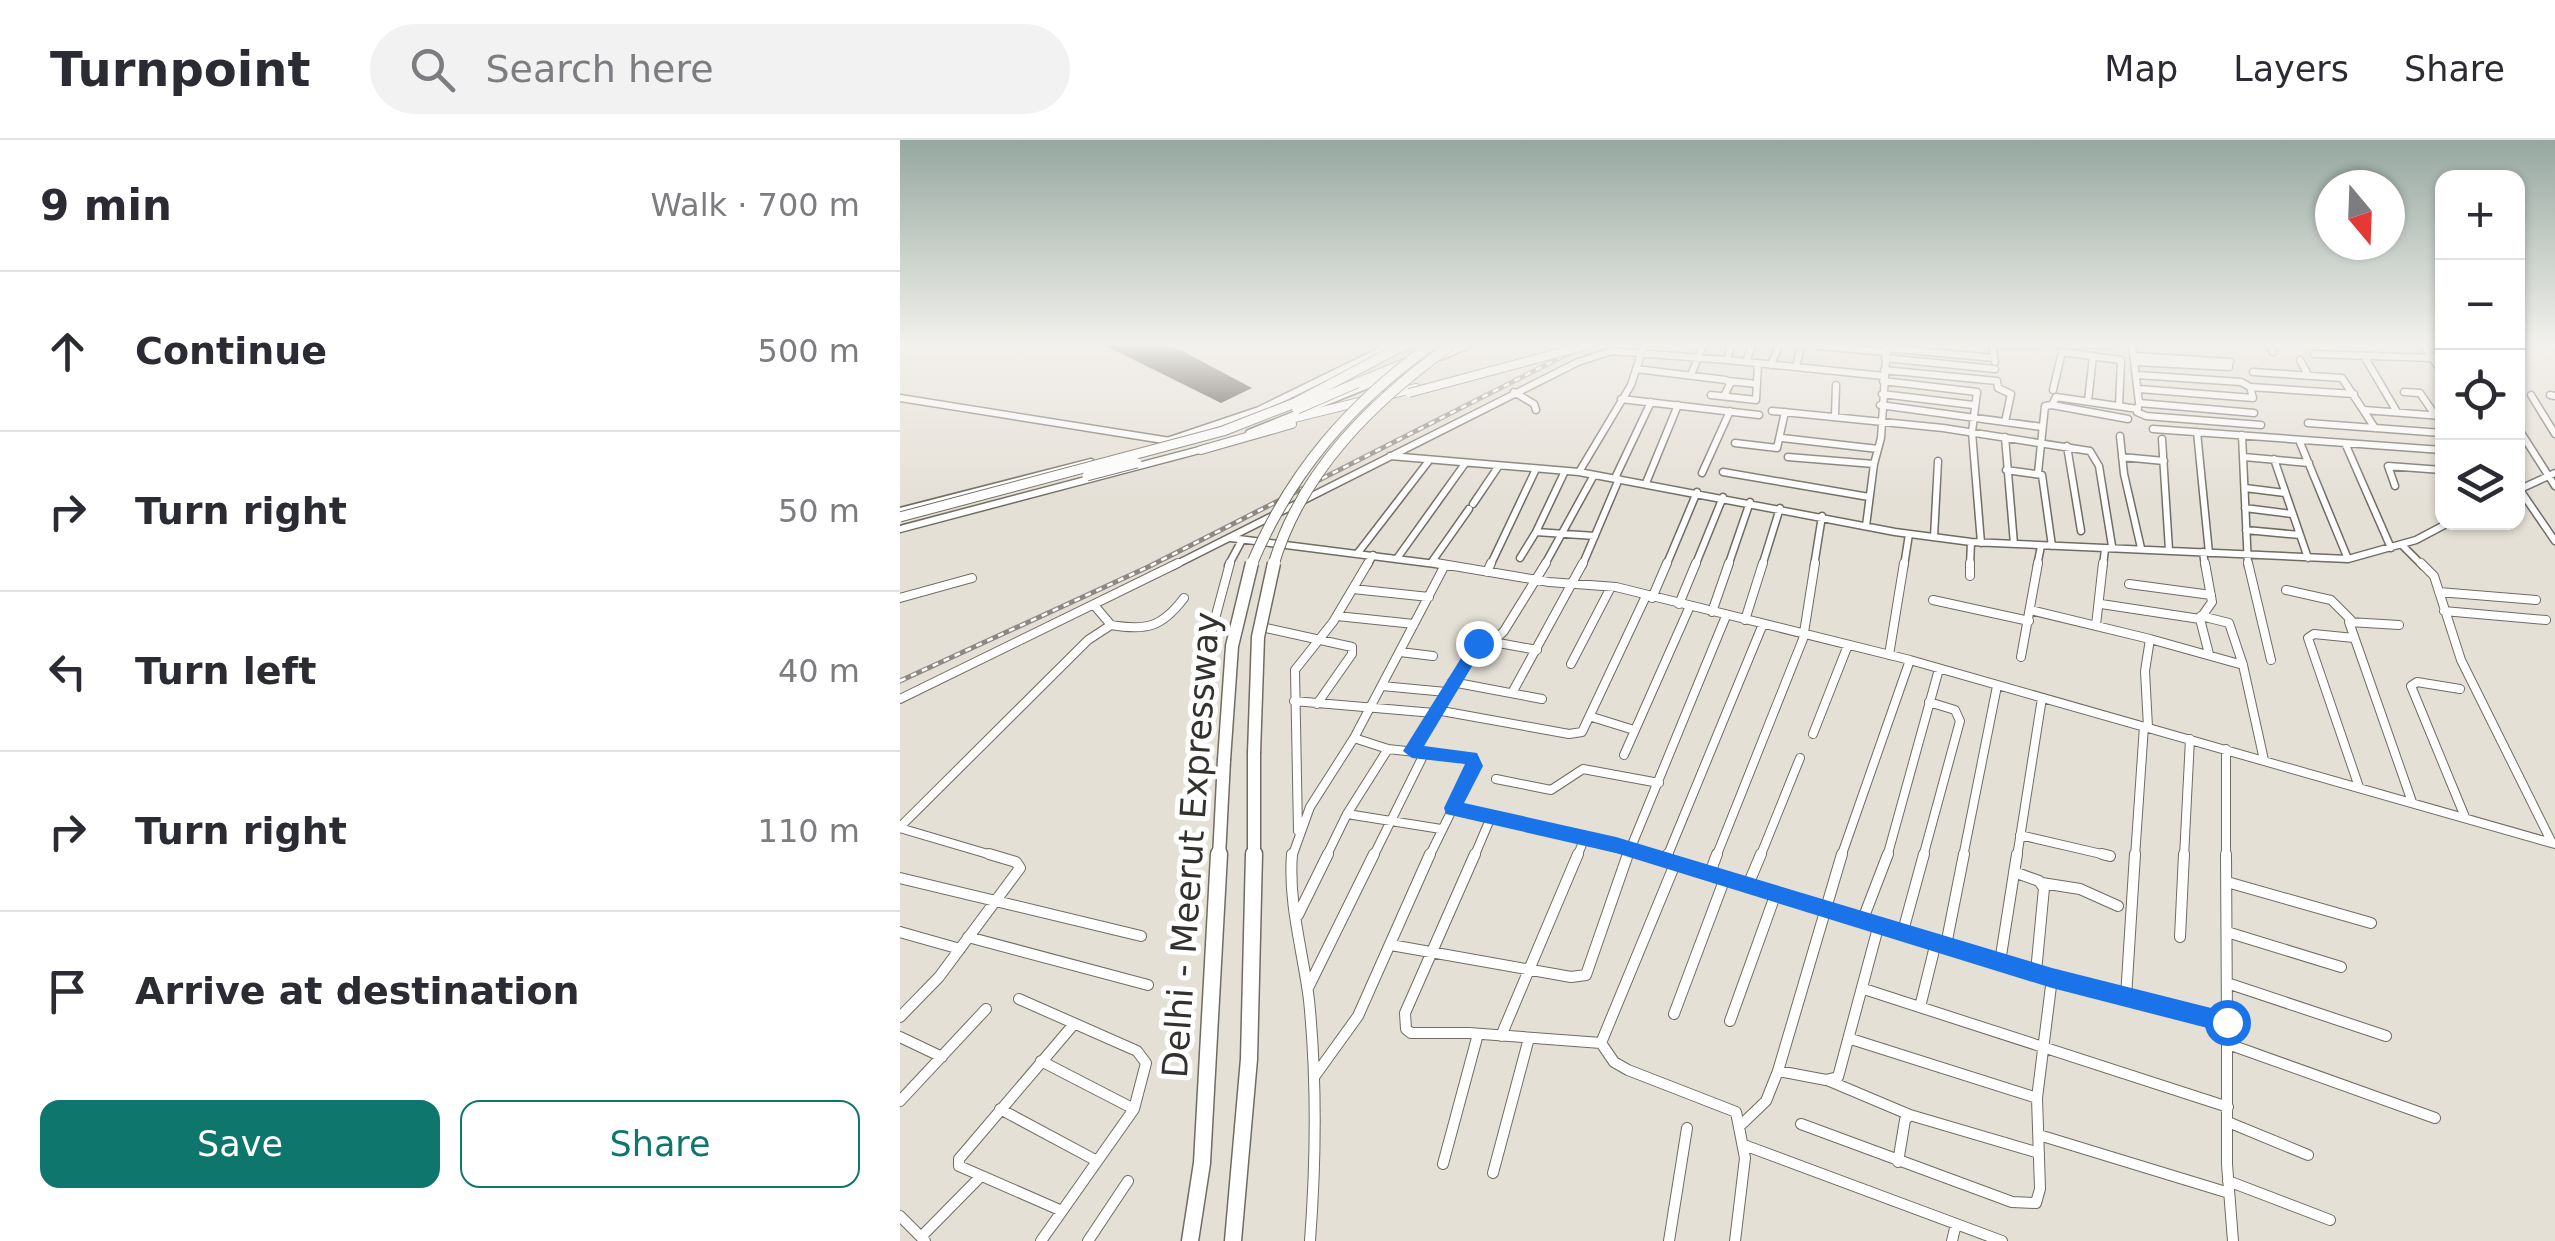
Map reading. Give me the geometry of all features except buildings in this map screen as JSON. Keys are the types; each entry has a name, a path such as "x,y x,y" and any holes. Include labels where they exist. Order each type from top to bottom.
{"highway":[{"path":"900,514 1223,431 1305,396"},
{"path":"900,527 1216,440 1327,396"},
{"name":"Delhi - Meerut Expressway","path":"1190,1241 1202,1163 1224,760 1238,610 1248,570 1296,475 1336,424 1365,396"},
{"name":"Delhi - Meerut Expressway","path":"1232,1241 1243,1158 1255,854 1258,642 1264,599 1275,560 1302,498 1330,454 1386,396"}],"main road":[{"path":"1282,421 1383,396"},
{"path":"1202,450 1396,396"}],"street":[{"path":"900,514 1204,432 1290,396"},
{"path":"1300,396 1317,406"},
{"path":"900,527 1202,450 1341,396"},
{"path":"900,699 1231,538 1506,396"},
{"path":"1521,396 1534,404 1536,410"},
{"path":"1727,396 1756,400 1756,396"},
{"path":"1835,416 1836,396"},
{"path":"1866,526 1882,396"},
{"path":"1902,396 1973,405"},
{"path":"1976,396 1971,417 1981,542"},
{"path":"2005,422 2010,396"},
{"path":"2052,405 2058,396"},
{"path":"2060,396 2120,406 2254,413"},
{"path":"2088,401 2089,396"},
{"path":"2120,396 2120,406"},
{"path":"2139,396 2138,406 2146,416 2261,425"},
{"path":"2355,396 2375,428"},
{"path":"2388,396 2397,412"},
{"path":"2531,396 2555,434"},
{"path":"900,398 1170,441"},
{"path":"1579,472 1621,398 1759,415"},
{"path":"1512,692 1574,583 1651,402"},
{"path":"1646,484 1678,405"},
{"path":"1880,405 2042,427"},
{"path":"2038,473 2045,406 2128,419"},
{"path":"2364,410 2435,416"},
{"path":"1772,411 1879,420 2090,450 2095,456 2108,547 2096,625"},
{"path":"1702,473 1730,412"},
{"path":"1736,443 1773,448 1780,445 1785,412"},
{"path":"2308,423 2435,432"},
{"path":"2153,429 2435,449"},
{"path":"1204,432 1228,439"},
{"path":"2197,432 2211,595 2210,609 2201,617"},
{"path":"2120,436 2141,548"},
{"path":"2242,436 2247,556 2252,592 2271,660"},
{"path":"2005,437 2014,544"},
{"path":"1782,438 1878,448"},
{"path":"2162,438 2169,550"},
{"path":"2525,438 2555,486"},
{"path":"2299,440 2348,559"},
{"path":"2345,443 2391,548"},
{"path":"2067,446 2066,464 2073,476 2081,531"},
{"path":"1390,456 1579,472 1909,534 1971,542 2348,559 2402,545 2435,529"},
{"path":"2244,456 2309,463"},
{"path":"2122,457 2164,461"},
{"path":"1788,458 1874,464"},
{"path":"2274,459 2308,558"},
{"path":"1089,462 1092,480"},
{"path":"1357,554 1428,462"},
{"path":"1934,537 1938,462"},
{"path":"1398,558 1464,465"},
{"path":"2395,486 2388,466 2435,469"},
{"path":"1431,562 1498,467"},
{"path":"1487,572 1536,470"},
{"path":"2006,470 2038,473 2044,479 2052,546"},
{"path":"1520,558 1564,472"},
{"path":"1724,472 1870,498"},
{"path":"2525,486 2551,474"},
{"path":"1493,642 1564,534 1594,475"},
{"path":"2244,488 2285,493"},
{"path":"1294,701 1435,711 1569,734 1582,732 1697,492"},
{"path":"1679,604 1724,497"},
{"path":"2525,499 2555,541"},
{"path":"1712,612 1750,502"},
{"path":"1745,620 1780,508"},
{"path":"2246,508 2292,514"},
{"path":"1710,873 1803,634 1822,516"},
{"path":"2246,530 2300,535"},
{"path":"1536,532 1595,536"},
{"path":"1889,655 1909,534"},
{"path":"1231,538 1611,587 1910,660 2553,844"},
{"path":"1205,656 1227,568 1242,540"},
{"path":"1970,576 1971,542"},
{"path":"2402,545 2429,569 2461,660 2553,844"},
{"path":"2021,657 2041,546"},
{"path":"1298,834 1294,670 1337,616 1373,556"},
{"path":"1310,1241 1317,1153 1314,1077 1308,988 1291,862 1298,834 1314,799 1354,738 1444,565"},
{"path":"900,598 972,578"},
{"path":"2128,584 2211,595"},
{"path":"1571,664 1611,587"},
{"path":"1354,590 1429,597"},
{"path":"2286,590 2331,600 2351,620 2412,802"},
{"path":"2439,592 2536,600"},
{"path":"900,1017 960,949 1016,875 1019,864 900,828 1088,640 1111,625 1160,628 1184,598"},
{"path":"1932,600 2029,621"},
{"path":"2101,604 2226,619 2244,665 2264,760"},
{"path":"1094,605 1111,625"},
{"path":"1624,754 1690,606"},
{"path":"2030,610 2244,665"},
{"path":"2444,611 2546,620"},
{"path":"1337,616 1414,624"},
{"path":"1391,945 1580,978 1590,970 1629,851 1726,616"},
{"path":"2201,617 2209,654"},
{"path":"2351,620 2399,626"},
{"path":"1601,1043 1763,624"},
{"path":"1266,628 1354,651 1317,704"},
{"path":"2354,638 2314,634 2308,638 2359,787"},
{"path":"2126,997 2150,639"},
{"path":"1412,751 1476,644 1493,642 1537,650"},
{"path":"1813,734 1848,645"},
{"path":"1400,652 1433,656"},
{"path":"1742,1124 1766,1101 1778,1071 1823,907 1910,660"},
{"path":"1863,919 1890,844 1939,669"},
{"path":"1452,682 1542,699"},
{"path":"2460,689 2417,682 2411,686 2466,817"},
{"path":"1382,686 1446,692"},
{"path":"1920,1007 1941,943 1997,686"},
{"path":"2000,962 2042,698"},
{"path":"1902,931 1960,721 1955,710 1930,702"},
{"path":"1592,716 1634,730"},
{"path":"1314,1077 1336,1054 1352,1026 1441,829 1474,766 1471,758 1388,749 1354,738"},
{"path":"2180,937 2190,739"},
{"path":"1298,916 1347,814 1388,749"},
{"path":"2226,749 2228,1187 2233,1241"},
{"path":"1308,988 1424,752"},
{"path":"1748,885 1800,758"},
{"path":"1496,779 1552,790 1584,769 1658,783"},
{"path":"1453,808 1585,837 2052,978 2227,1022"},
{"path":"1347,814 1441,829"},
{"path":"1490,817 1405,1013 1406,1030 1601,1043"},
{"path":"2020,835 2110,856"},
{"path":"1501,1036 1585,837"},
{"path":"2014,872 2042,884 2080,889 2118,906"},
{"path":"900,878 1141,936"},
{"path":"1674,1014 1725,878"},
{"path":"2227,882 2371,923"},
{"path":"2036,972 2042,884"},
{"path":"1730,1021 1776,893"},
{"path":"1826,1080 1838,1076 1851,1039 1880,924"},
{"path":"900,932 960,949"},
{"path":"2227,932 2341,967"},
{"path":"968,936 1148,985"},
{"path":"1801,1124 1898,1162 2030,1206 2036,1203 2040,1190 2037,1098 2052,978"},
{"path":"2227,982 2386,1036"},
{"path":"1864,989 2228,1106"},
{"path":"1019,999 1144,1058 1143,1082 1134,1109 1041,1241"},
{"path":"900,1101 986,1008"},
{"path":"1062,1211 959,1166 958,1159 1074,1024"},
{"path":"1443,1164 1478,1034"},
{"path":"900,1037 942,1056"},
{"path":"1493,1173 1529,1038"},
{"path":"1851,1039 2037,1098"},
{"path":"1601,1043 1614,1062 1736,1112 1742,1124 1744,1145 1735,1241"},
{"path":"2228,1044 2435,1118"},
{"path":"1042,1061 1134,1109"},
{"path":"1778,1071 1826,1080 1910,1115 2039,1153"},
{"path":"1000,1108 1097,1161"},
{"path":"1898,1162 1910,1115"},
{"path":"2228,1122 2308,1154"},
{"path":"1669,1241 1687,1128"},
{"path":"2039,1136 2228,1187 2330,1220"},
{"path":"1744,1145 2002,1241"},
{"path":"900,1216 923,1239 981,1176"},
{"path":"1088,1241 1128,1182"},
{"path":"1952,1241 1956,1224"}],"railway":[{"path":"900,681 1148,567 1484,396"}],"route":[{"path":"1478,643 1412,751 1471,758 1474,766 1453,808 1616,845 2052,978 2227,1022"}]}
